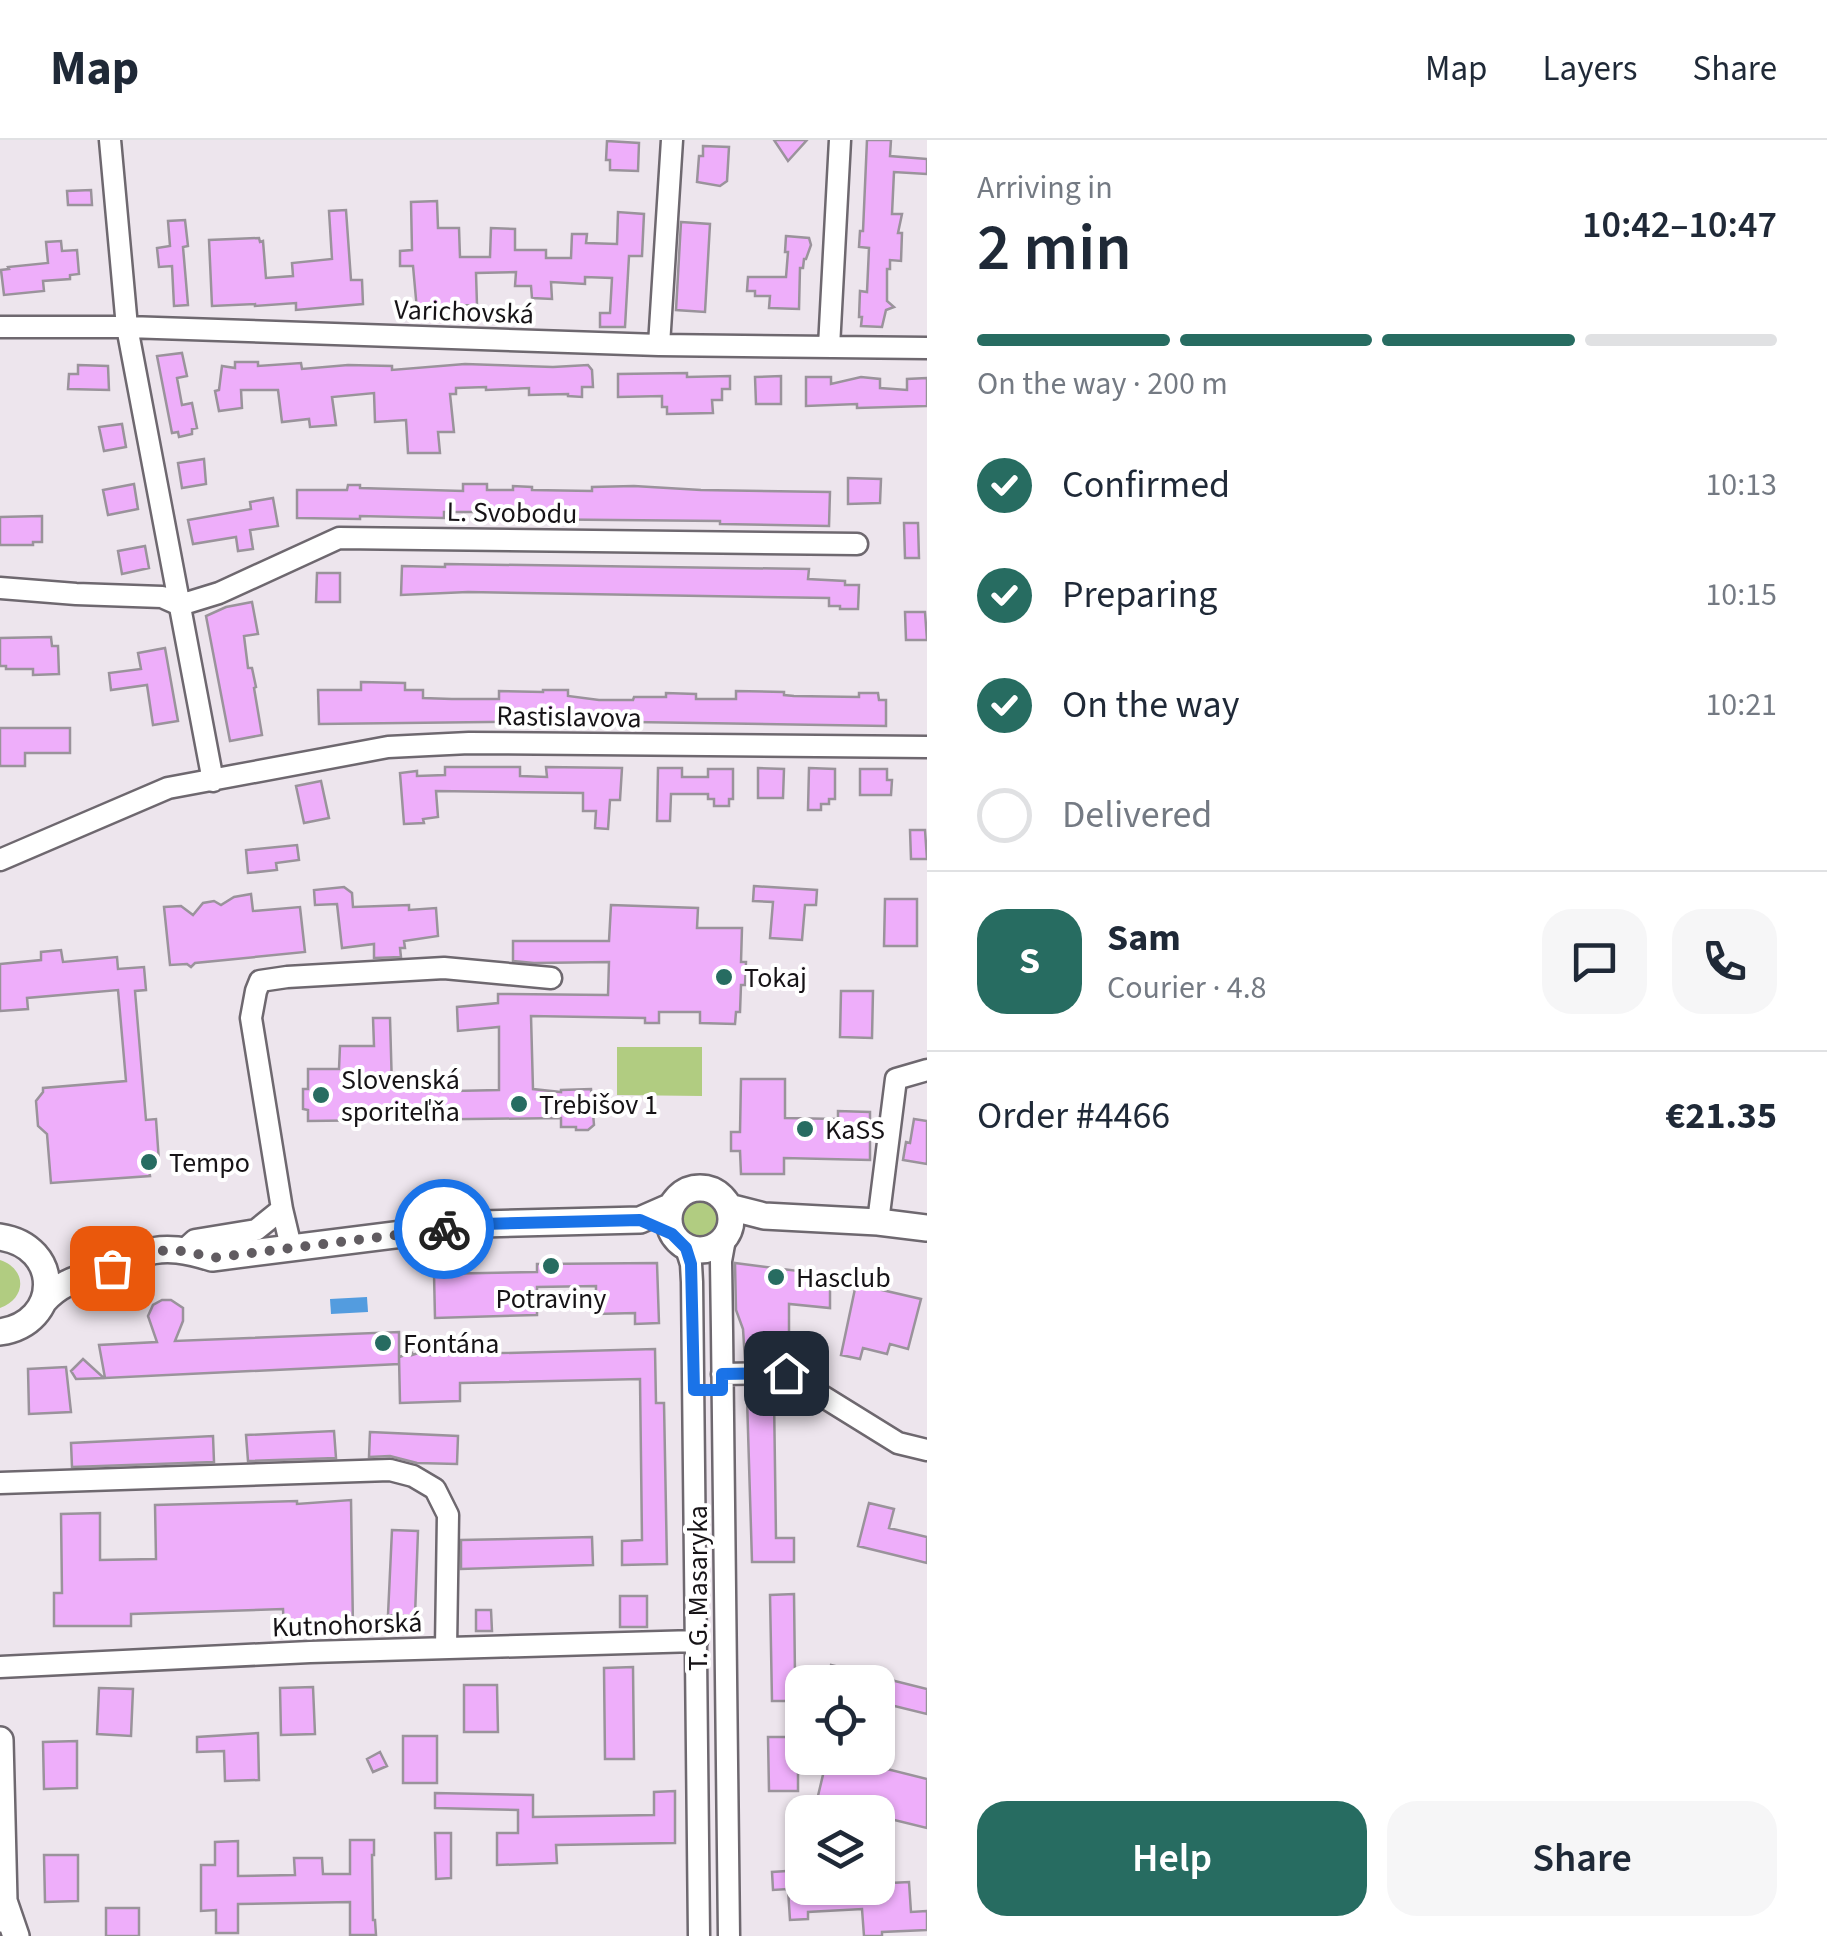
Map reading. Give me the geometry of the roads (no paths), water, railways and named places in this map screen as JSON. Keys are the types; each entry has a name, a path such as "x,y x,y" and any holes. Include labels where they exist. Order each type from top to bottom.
{"street":[{"path":"110,140 127,327 213,781"},
{"path":"659,345 672,140"},
{"path":"829,347 840,140"},
{"name":"Varichovská","path":"0,327 127,327 659,345 927,348"},
{"name":"L. Svobodu","path":"180,605 219,593 339,538 857,544"},
{"path":"0,588 162,596 180,605"},
{"name":"Rastislavova","path":"0,860 168,788 388,747 927,747"},
{"path":"291,1247 251,1018 260,981 444,968 551,978"},
{"path":"878,1222 896,1079 927,1070"},
{"path":"679,1241 668,1223 680,1194 701,1188 721,1196 728,1225"},
{"path":"4,1337 29,1322 54,1290 146,1252 184,1250 212,1258 482,1224 640,1220 672,1206"},
{"path":"184,1250 194,1240 256,1230 282,1209"},
{"path":"640,1220 696,1251 707,1250 728,1225 764,1216 927,1228"},
{"path":"0,1222 46,1274 44,1302"},
{"name":"T. G. Masaryka","path":"728,1225 721,1261 729,1936"},
{"name":"T. G. Masaryka","path":"679,1241 691,1264 692,1282 699,1936"},
{"path":"19,1245 93,1272"},
{"path":"694,1390 786,1373 898,1444 927,1450"},
{"path":"0,1483 390,1470 413,1476 435,1489 448,1515 446,1648"},
{"path":"696,1577 725,1576"},
{"name":"Kutnohorská","path":"0,1668 310,1652 696,1642"},
{"path":"698,1698 726,1697"},
{"path":"0,1740 2,1910 16,1936"}],"water":[{"path":"367,1297 368,1312 331,1314 330,1299"}],"place":[{"name":"Tokaj","path":"724,977"},
{"name":"Slovenská sporiteľňa","path":"321,1095"},
{"name":"Trebišov 1","path":"519,1104"},
{"name":"KaSS","path":"805,1129"},
{"name":"Tempo","path":"149,1162"},
{"name":"Potraviny","path":"551,1266"},
{"name":"Hasclub","path":"776,1277"},
{"name":"Fontána","path":"383,1343"}]}
